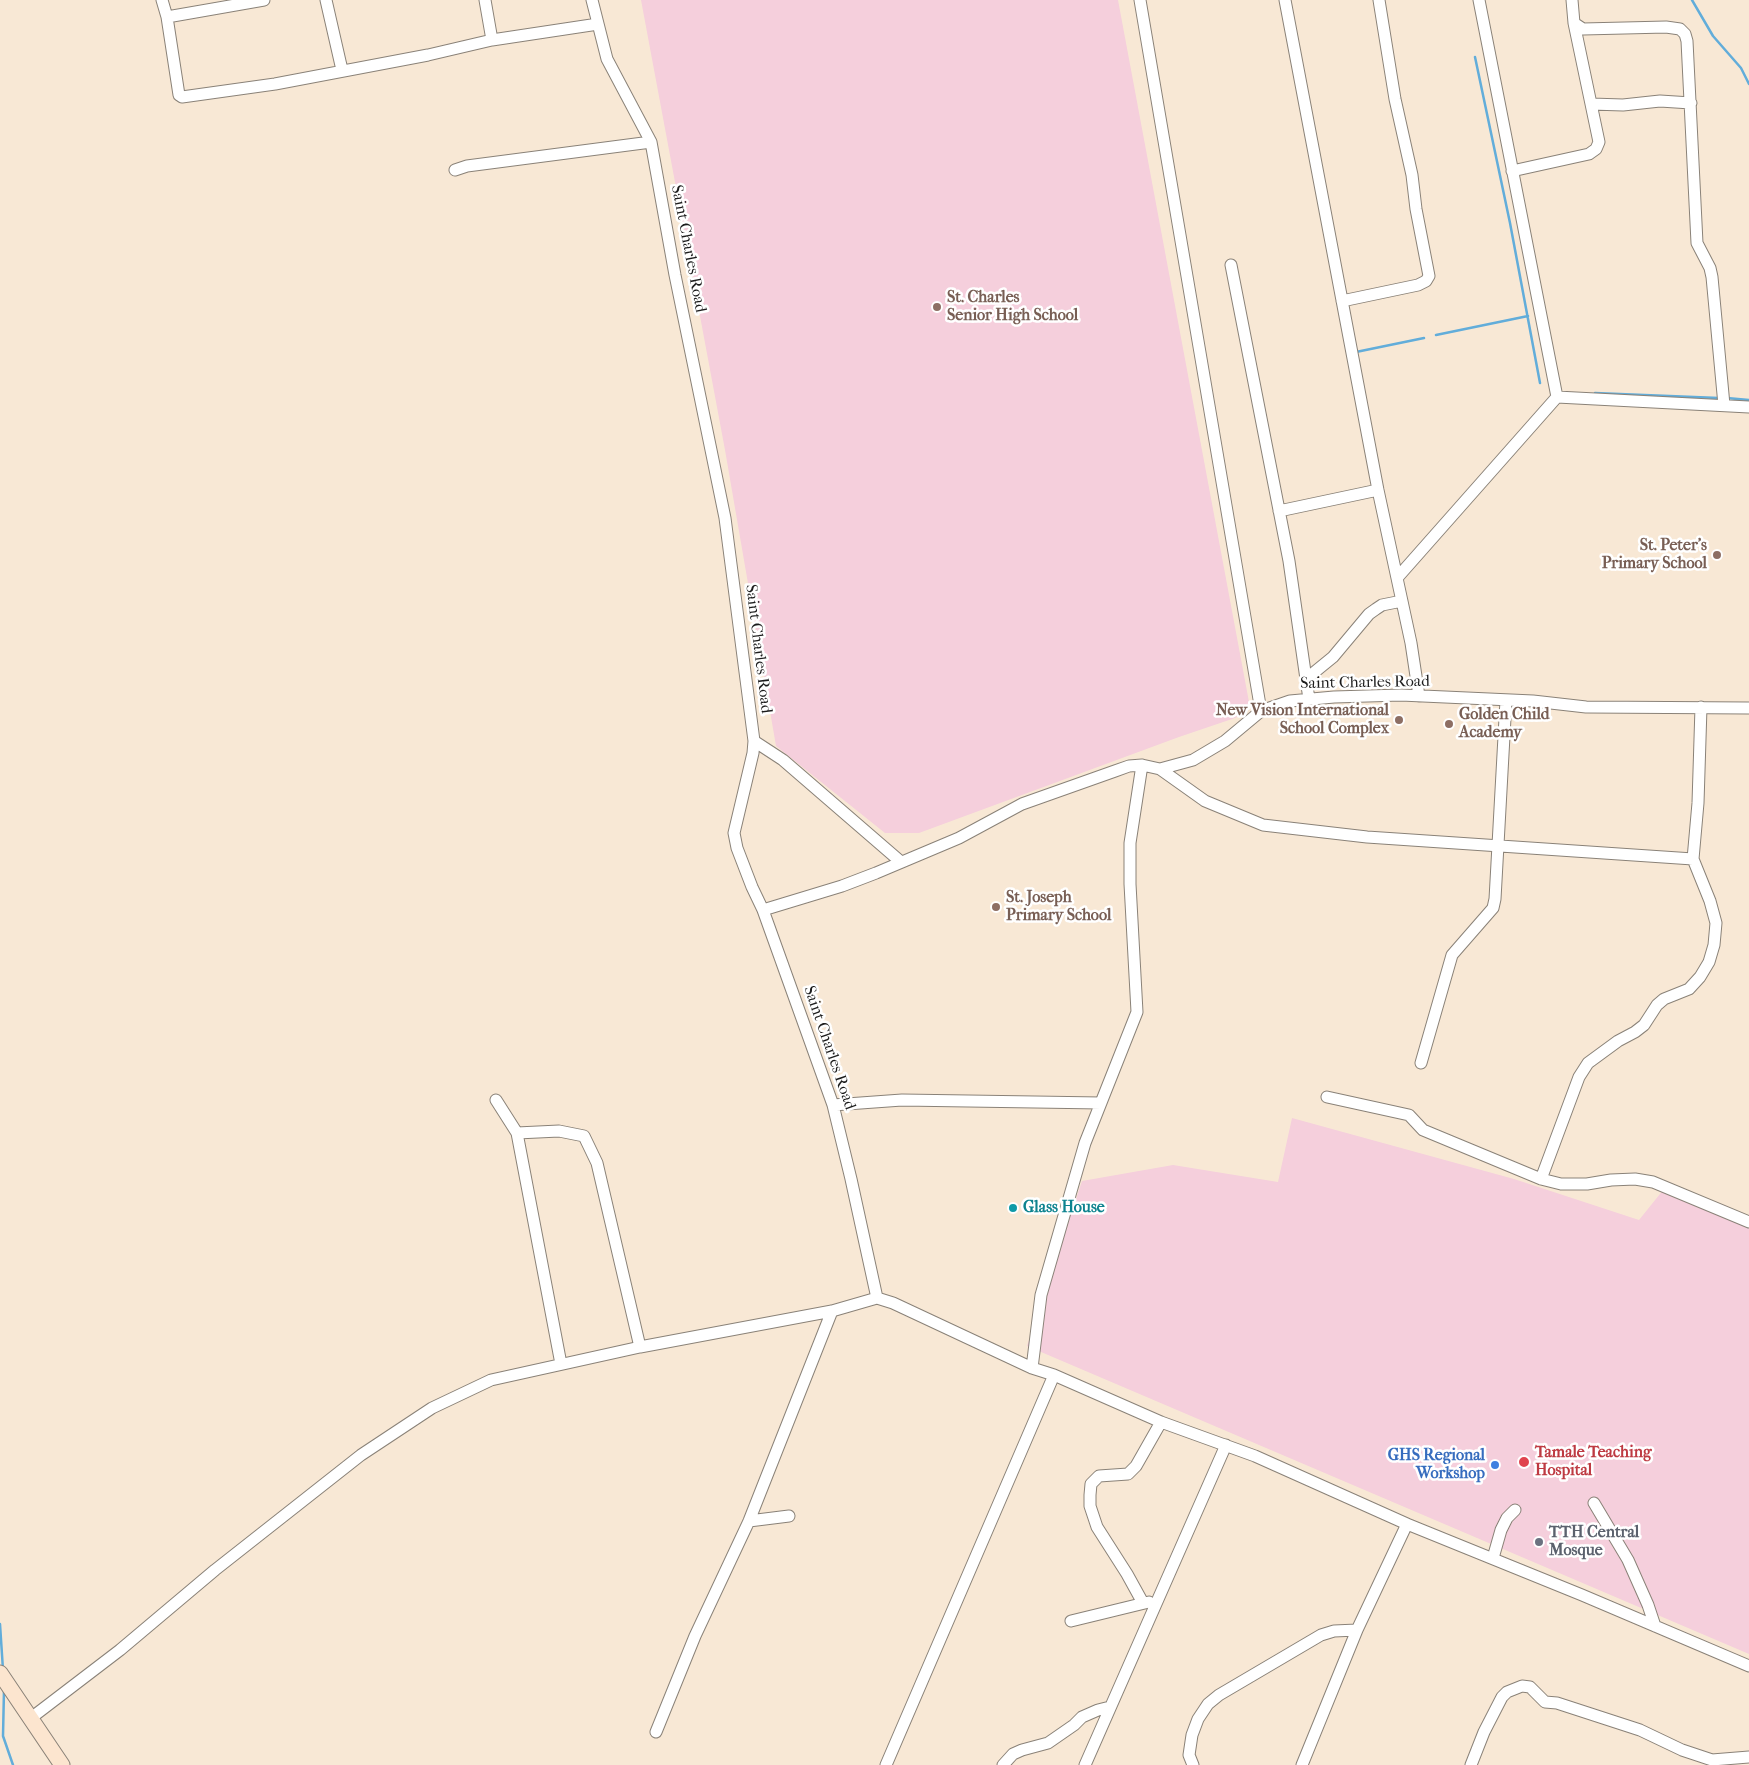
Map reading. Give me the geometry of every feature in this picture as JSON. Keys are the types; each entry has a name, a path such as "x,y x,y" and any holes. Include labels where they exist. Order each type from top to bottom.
{"main road":[{"path":"0,1673 62,1765"}],"street":[{"path":"162,0 167,17 179,95 182,96 242,89 428,55 492,40 598,24"},
{"path":"167,17 264,0"},
{"path":"326,0 342,70"},
{"path":"485,0 492,40"},
{"name":"Saint Charles Road","path":"592,0 607,59 651,142 675,275 725,518 754,741 754,753 734,833 737,848 763,910 833,1105 877,1298"},
{"path":"1140,0 1261,711"},
{"path":"1285,0 1378,490 1414,657 1419,696"},
{"path":"1342,301 1418,285 1426,281 1429,276 1408,158 1395,99 1379,0"},
{"path":"1479,0 1557,397"},
{"path":"1512,171 1589,154 1596,149 1599,142 1574,23 1572,0"},
{"path":"1574,23 1583,29 1666,27 1680,29 1685,34 1691,102 1697,243 1710,268 1712,277 1724,405"},
{"path":"1591,104 1623,105 1660,101 1691,102"},
{"path":"455,170 468,166 651,142"},
{"path":"1231,265 1289,561 1309,699"},
{"path":"1557,397 1749,407"},
{"path":"1398,578 1557,397"},
{"path":"1279,511 1378,490"},
{"path":"1306,679 1333,657 1376,608 1402,602"},
{"name":"Saint Charles Road","path":"1160,770 1193,760 1210,751 1261,711 1290,701 1370,696 1419,696 1533,700 1586,707 1749,708"},
{"path":"1421,1063 1452,955 1493,908 1499,847 1506,700"},
{"path":"1541,1179 1579,1077 1588,1063 1618,1040 1635,1032 1644,1025 1657,1004 1688,989 1700,977 1709,962 1714,945 1716,923 1710,901 1693,859 1699,793 1701,707"},
{"path":"754,741 783,760 901,862"},
{"path":"763,910 842,886 901,862 959,838 1022,804 1122,768 1142,765 1160,770 1205,801 1263,825 1367,838 1693,859"},
{"path":"1032,1368 1041,1295 1085,1143 1137,1012 1130,884 1130,843 1142,765"},
{"path":"1327,1097 1409,1115 1423,1130 1541,1179 1561,1184 1587,1184 1635,1179 1653,1182 1749,1222"},
{"path":"496,1100 517,1133 561,1364"},
{"path":"833,1105 902,1100 1101,1103"},
{"path":"517,1133 559,1131 584,1136 597,1163 640,1347"},
{"path":"31,1718 120,1650 215,1570 361,1454 432,1408 491,1380 640,1347 832,1311 877,1298 893,1303 1032,1368 1054,1375 1161,1422 1255,1456 1407,1524 1493,1558 1749,1666"},
{"path":"656,1732 695,1636 749,1521 832,1311"},
{"path":"886,1765 1054,1375"},
{"path":"1144,1603 1097,1527 1090,1506 1091,1484 1099,1476 1128,1474 1136,1466 1161,1422"},
{"path":"1085,1765 1226,1446"},
{"path":"1594,1503 1628,1560 1656,1626"},
{"path":"1493,1558 1501,1530 1507,1518 1515,1510"},
{"path":"749,1521 789,1516"},
{"path":"1302,1765 1357,1630 1407,1524"},
{"path":"1071,1621 1157,1600"},
{"path":"1193,1765 1189,1755 1192,1735 1198,1719 1208,1704 1219,1695 1321,1635 1334,1631 1357,1630"},
{"path":"1471,1765 1484,1732 1502,1697 1506,1692 1522,1686 1530,1687 1545,1702 1557,1703 1640,1730 1682,1750 1712,1760 1749,1757"},
{"path":"1002,1765 1013,1754 1048,1743 1082,1717 1110,1707"}],"shaded area":[{"name":"St. Charles Senior High School","path":"641,0 1118,0 1249,702 1246,712 1235,718 919,833 885,833 776,746 725,450"},
{"name":"Tamale Teaching Hospital","path":"1292,1118 1514,1179 1639,1220 1668,1184 1749,1223 1749,1654 1027,1346 1082,1181 1173,1165 1278,1182"}],"waterway":[{"path":"1692,0 1713,36 1741,68 1749,84"},
{"path":"1475,57 1510,223 1540,383"},
{"path":"1436,335 1528,316"},
{"path":"1356,352 1424,338"},
{"path":"1595,393 1719,398"},
{"path":"1727,398 1749,400"},
{"path":"0,1624 3,1670"},
{"path":"4,1690 3,1736 13,1765"}],"place":[{"name":"St. Charles Senior High School","path":"937,307"},
{"name":"St. Peter's Primary School","path":"1717,555"},
{"name":"New Vision International School Complex","path":"1399,720"},
{"name":"Golden Child Academy","path":"1449,724"},
{"name":"St. Joseph Primary School","path":"996,907"},
{"name":"Glass House","path":"1013,1208"},
{"name":"Tamale Teaching Hospital","path":"1524,1462"},
{"name":"GHS Regional Workshop","path":"1495,1465"},
{"name":"TTH Central Mosque","path":"1539,1542"}]}
